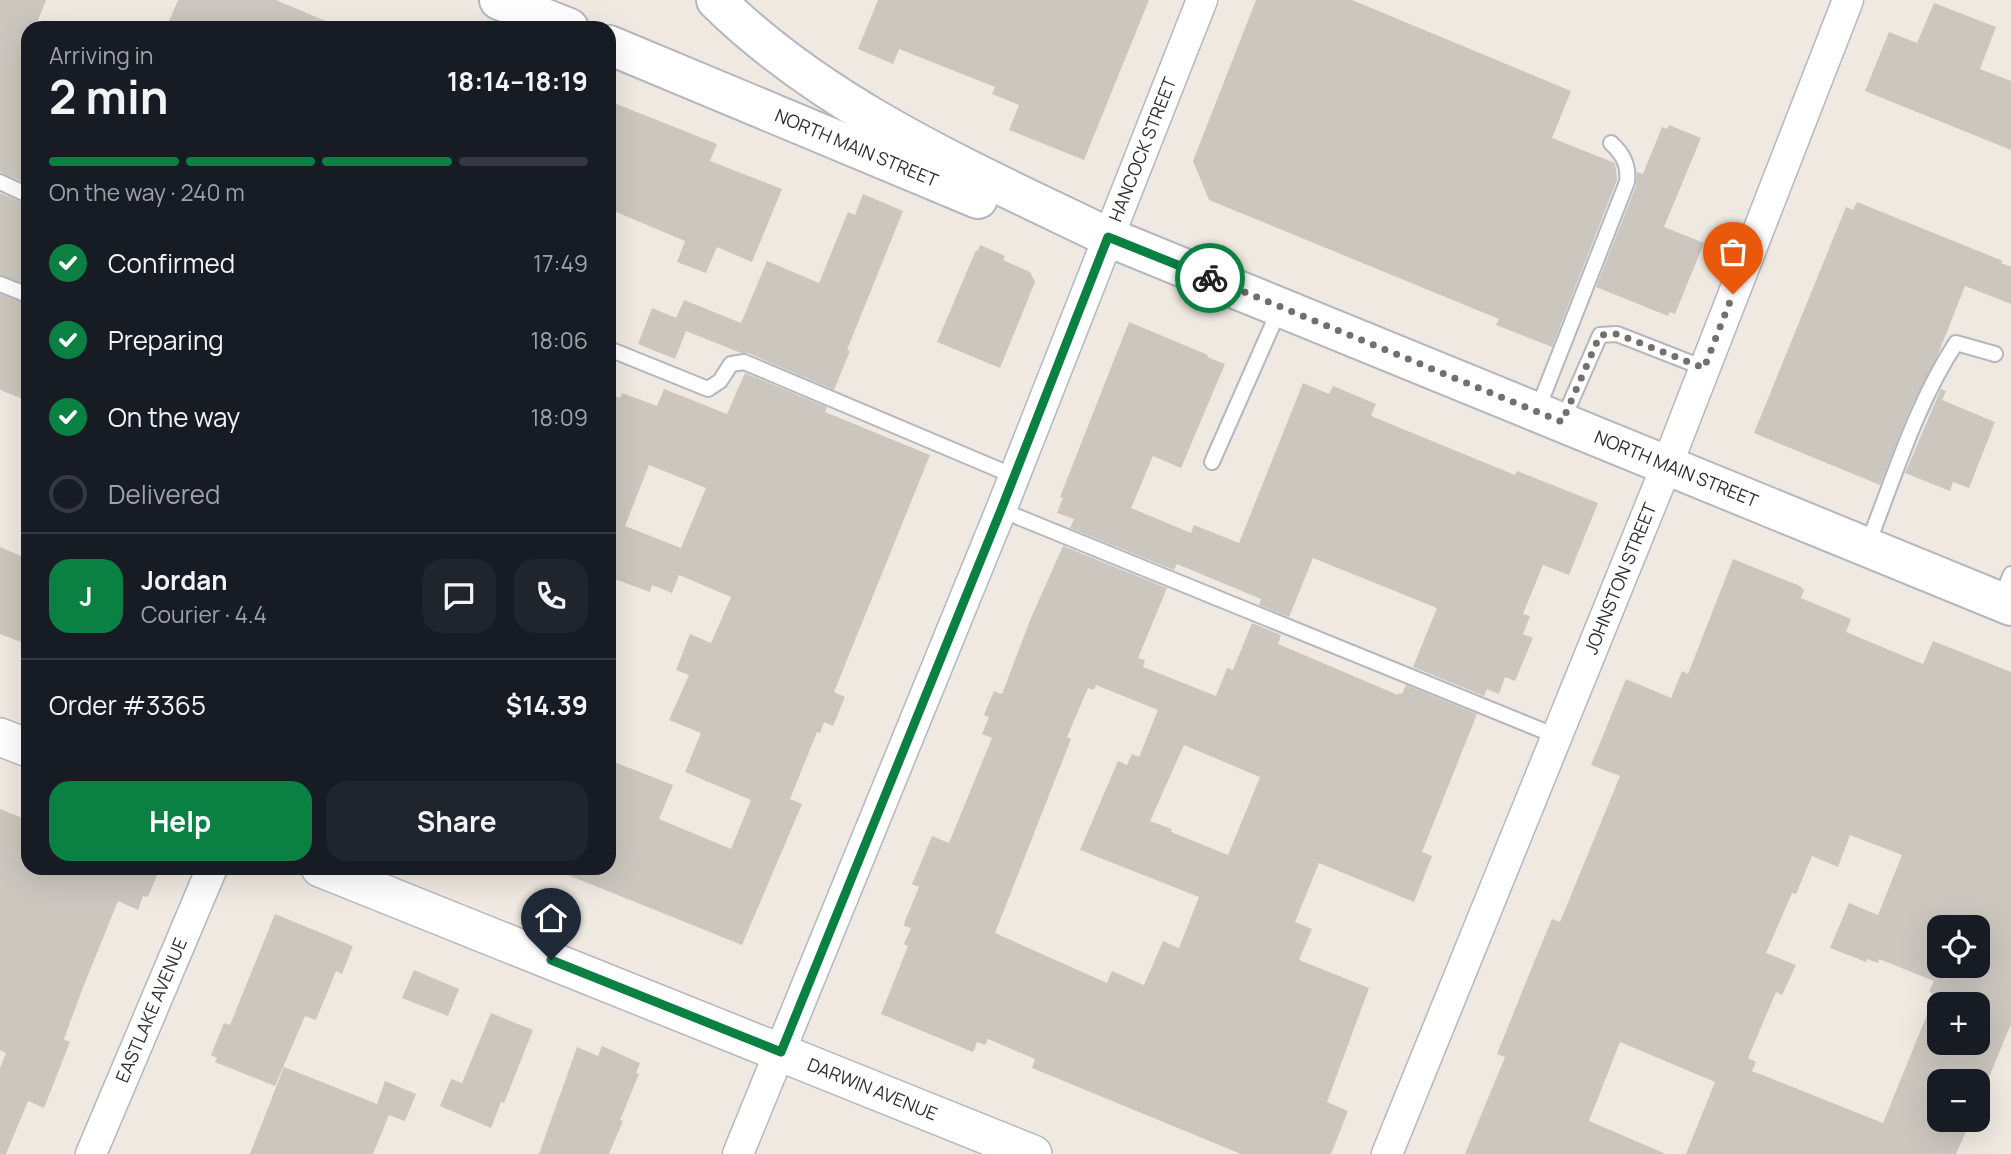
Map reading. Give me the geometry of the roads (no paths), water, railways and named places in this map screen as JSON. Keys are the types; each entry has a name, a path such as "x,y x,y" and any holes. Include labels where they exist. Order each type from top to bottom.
{"main road":[{"path":"499,0 563,20"},
{"name":"NORTH MAIN STREET","path":"716,0 739,24 801,71 873,118 1108,237 1867,547 2007,594"},
{"name":"NORTH MAIN STREET","path":"616,48 978,199 1108,237"}],"street":[{"name":"HANCOCK STREET","path":"738,1154 1001,510 1202,0"},
{"name":"JOHNSTON STREET","path":"1387,1154 1667,466 1848,0"},
{"path":"0,737 21,745"},
{"name":"EASTLAKE AVENUE","path":"92,1154 209,875"},
{"name":"DARWIN AVENUE","path":"338,875 1033,1154"}],"lane":[{"path":"1549,417 1627,182 1628,171 1622,152 1611,143"},
{"path":"0,182 21,192"},
{"path":"0,284 21,292"},
{"path":"1212,462 1280,307"},
{"path":"1549,417 1600,335 1617,334 1704,368"},
{"path":"1867,547 1925,400 1956,343 1995,354"},
{"path":"616,352 708,389 720,381 731,364 744,362 1014,476"},
{"path":"1001,510 1556,736"}]}
